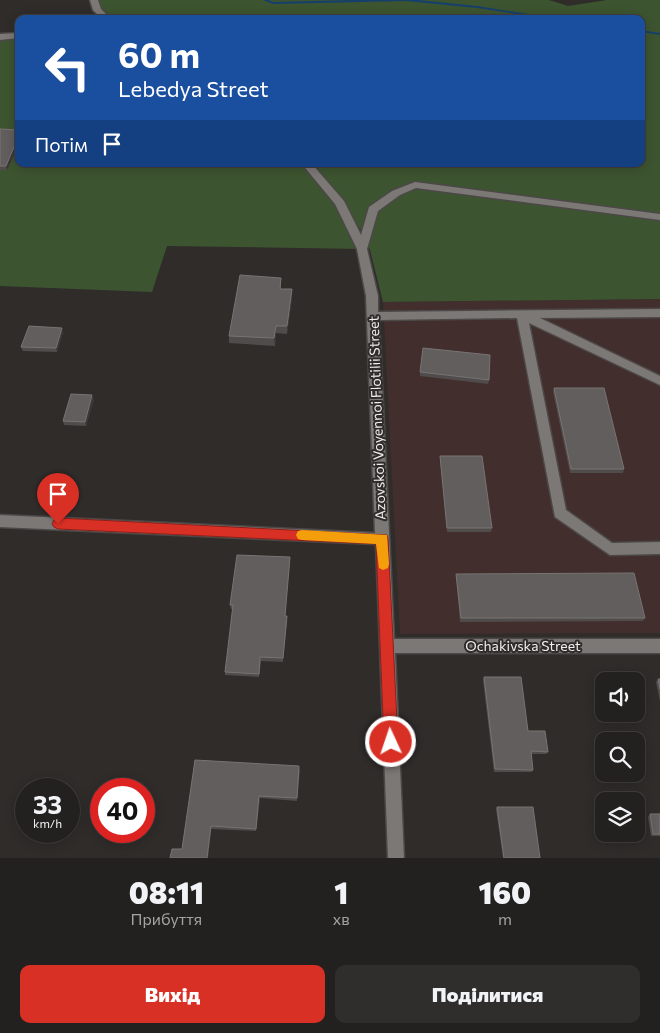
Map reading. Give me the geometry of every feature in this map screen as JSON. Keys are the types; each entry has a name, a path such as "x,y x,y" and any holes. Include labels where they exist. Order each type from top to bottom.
{"street":[{"path":"94,0 97,10 102,15"},
{"path":"0,37 15,35"},
{"path":"310,167 340,203 362,249"},
{"path":"362,249 372,209 396,193 415,185 660,217"},
{"name":"Azovskoi Voyennoi Flotilii Street","path":"362,249 372,296 396,858"},
{"path":"372,316 660,313"},
{"path":"522,314 660,381"},
{"path":"522,314 560,513 610,549 660,548"},
{"path":"0,521 382,539"},
{"name":"Ochakivska Street","path":"386,646 660,646"}],"shaded area":[{"path":"660,299 660,633 400,634 383,302"}],"green space":[{"path":"94,0 549,0 568,6 607,0 660,0 660,299 383,302 370,250 361,230 342,206 362,249 167,246 152,292 0,286 0,37 15,35 15,167 645,167 645,15 104,15"}],"building":[{"path":"0,129 15,130 15,147 6,166 0,166"},
{"path":"240,275 281,278 280,289 292,289 287,326 276,326 274,338 229,336"},
{"path":"29,326 62,328 56,348 21,347"},
{"path":"423,348 490,355 489,380 420,372"},
{"path":"554,388 604,388 624,469 571,469"},
{"path":"71,394 92,395 85,422 63,421"},
{"path":"440,456 482,456 492,528 447,528"},
{"path":"237,555 290,557 283,658 260,657 259,674 225,672 233,605 230,605"},
{"path":"634,573 645,618 461,618 456,574"},
{"path":"484,677 521,677 528,731 545,731 548,752 531,751 533,770 495,769"},
{"path":"195,760 299,766 297,798 259,796 256,829 211,826 207,858 170,858 172,849 182,849"},
{"path":"497,807 533,807 540,858 504,858"},
{"path":"650,814 660,814 660,834 653,834"}],"waterway":[{"path":"265,0 273,3 406,0 477,7 531,15"},
{"path":"645,32 660,34"}],"slow traffic":[{"path":"302,535 382,539 383,564"}],"route":[{"path":"58,524 382,539 391,742"}]}
